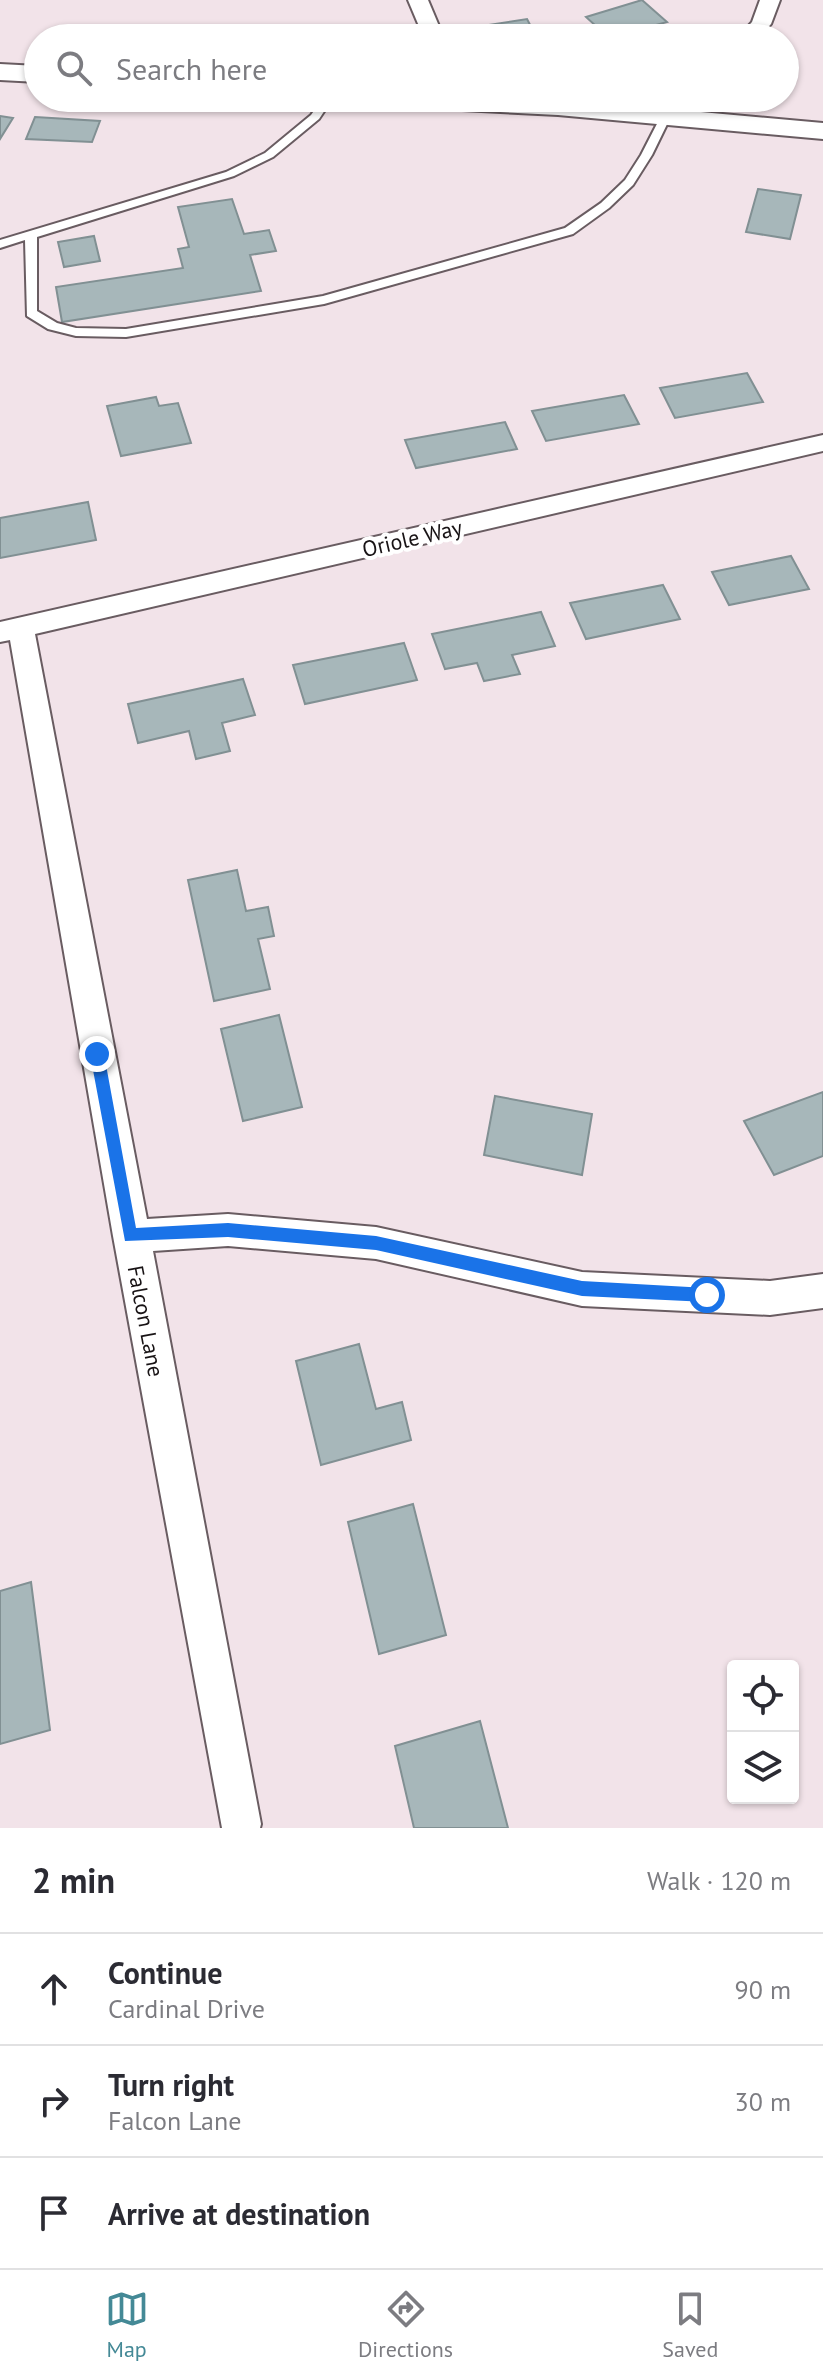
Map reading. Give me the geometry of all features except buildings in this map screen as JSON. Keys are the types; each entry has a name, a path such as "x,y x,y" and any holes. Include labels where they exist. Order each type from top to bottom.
{"street":[{"path":"418,0 428,24"},
{"path":"761,24 770,0"},
{"path":"2,75 24,74"},
{"path":"618,112 823,131"},
{"name":"Oriole Way","path":"10,630 823,443"},
{"name":"Falcon Lane","path":"10,630 130,1236 241,1824"},
{"path":"130,1236 228,1230 376,1243 582,1289 770,1298 823,1291"}],"lane":[{"path":"0,244 230,174 269,155 318,112"},
{"path":"31,235 31,313 45,324 72,332 96,336 126,333 324,300 569,231 602,210 639,173 666,116"}],"route":[{"path":"97,1054 130,1236 228,1230 376,1243 582,1289 707,1295"}]}
